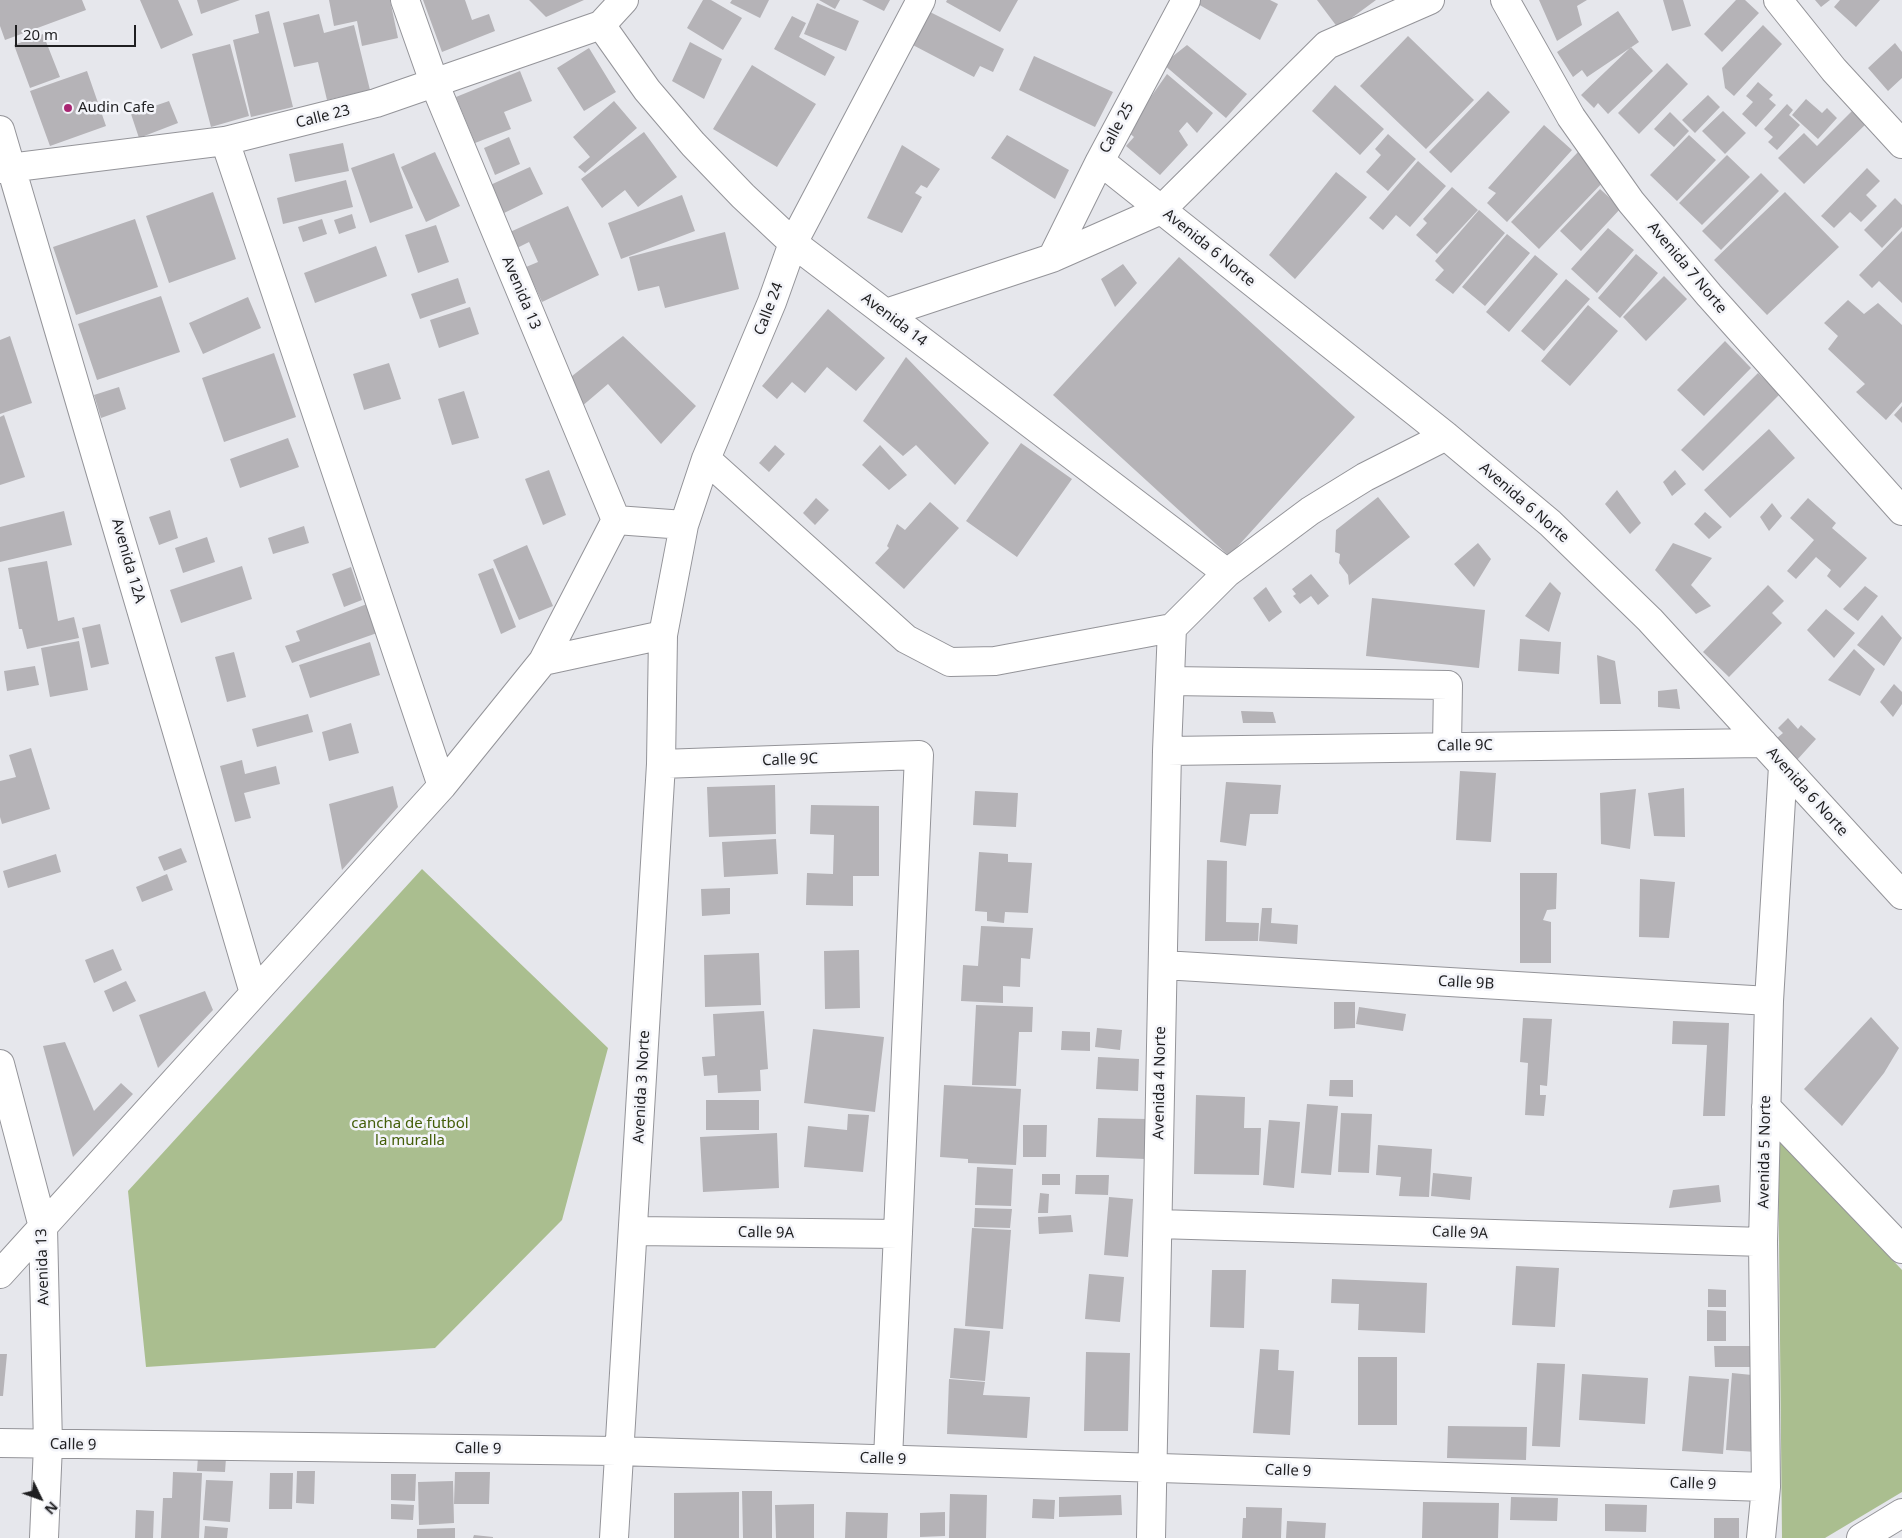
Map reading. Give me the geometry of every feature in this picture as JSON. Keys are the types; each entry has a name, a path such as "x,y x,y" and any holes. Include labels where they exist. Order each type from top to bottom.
{"street":[{"name":"Avenida 13","path":"405,0 435,85 616,520"},
{"name":"Calle 23","path":"6,168 225,142 376,103 435,85 601,25 624,0"},
{"name":"Calle 24","path":"663,635 684,525 706,459 768,312 793,242 921,0"},
{"name":"Calle 25","path":"1052,258 1100,161 1186,0"},
{"path":"886,313 1052,258 1161,210 1327,45 1430,0"},
{"name":"Avenida 7 Norte","path":"1505,0 1571,117 1631,202 1709,295 1902,511"},
{"path":"1778,0 1829,63 1902,144"},
{"name":"Avenida 14","path":"601,25 647,90 693,144 743,196 793,242 1227,573"},
{"name":"Avenida 12A","path":"0,130 6,168 254,993"},
{"path":"225,142 442,786"},
{"name":"Avenida 6 Norte","path":"1100,161 1446,436 1557,530 1650,620 1902,895"},
{"path":"706,459 906,639 950,662 995,661 1172,628 1227,573 1310,511 1366,478 1446,436"},
{"path":"0,1274 442,786 544,661 616,520 684,525"},
{"name":"Avenida 4 Norte","path":"1151,1538 1167,751 1172,628"},
{"path":"544,661 663,635"},
{"name":"Avenida 3 Norte","path":"614,1538 617,1451 634,1231 661,764 663,635"},
{"path":"1170,681 1448,685 1447,746"},
{"name":"Calle 9C","path":"1167,751 1764,743"},
{"name":"Calle 9C","path":"661,764 918,755 898,1234"},
{"name":"Avenida 5 Norte","path":"1761,1538 1766,1487 1763,1242 1769,1001 1783,766"},
{"name":"Calle 9B","path":"1163,965 1769,1001"},
{"name":"Avenida 13","path":"0,1064 43,1227 48,1445 44,1538"},
{"path":"1766,1107 1902,1250"},
{"name":"Calle 9A","path":"1158,1224 1763,1242"},
{"name":"Calle 9A","path":"634,1231 898,1234"},
{"path":"888,1459 898,1234"},
{"name":"Calle 9","path":"0,1443 617,1451 1766,1487"},
{"path":"1861,1538 1902,1512"}],"green space":[{"name":"cancha de futbol la muralla","path":"422,869 608,1048 562,1220 435,1348 146,1367 128,1191"},
{"path":"1778,1140 1902,1270 1902,1492 1825,1538 1782,1538"}],"building":[{"path":"0,0 82,0 86,10 5,40 0,26"},
{"path":"140,0 178,0 193,35 161,49"},
{"path":"197,0 240,0 201,14"},
{"path":"329,0 390,0 398,38 362,46 357,21 334,26"},
{"path":"423,0 465,0 472,20 489,14 495,31 442,52"},
{"path":"529,0 584,0 546,17"},
{"path":"703,0 711,0 742,18 723,50 687,28"},
{"path":"732,0 769,0 760,18 730,3"},
{"path":"819,0 840,0 835,9"},
{"path":"862,0 890,0 884,11"},
{"path":"947,0 1018,0 1000,32 946,2"},
{"path":"1191,0 1270,0 1278,4 1260,40"},
{"path":"1317,0 1376,0 1338,28"},
{"path":"1539,0 1587,0 1577,6 1582,25 1557,41"},
{"path":"1663,0 1683,0 1691,26 1672,31"},
{"path":"1736,0 1745,0 1759,13 1722,52 1704,34"},
{"path":"1815,0 1830,0 1821,7"},
{"path":"1840,0 1880,0 1856,27 1834,7"},
{"path":"817,3 859,21 846,51 804,34"},
{"path":"926,10 1004,49 993,72 980,66 974,77 909,43"},
{"path":"269,11 293,107 251,117 233,40 259,33 255,15"},
{"path":"1618,11 1639,42 1587,77 1582,70 1573,77 1557,52"},
{"path":"319,14 324,33 354,25 370,90 327,100 318,62 294,67 283,23"},
{"path":"792,16 806,23 799,37 835,57 825,76 774,49"},
{"path":"1763,25 1782,44 1734,96 1725,88 1722,68"},
{"path":"43,34 60,77 30,88 14,45"},
{"path":"1408,36 1474,100 1426,149 1360,86"},
{"path":"690,42 722,59 704,99 672,81"},
{"path":"1895,43 1902,52 1902,78 1888,91 1868,68"},
{"path":"230,44 249,116 211,127 192,54"},
{"path":"1187,45 1247,94 1226,118 1163,64"},
{"path":"1631,47 1653,71 1608,114 1598,103 1594,108 1581,95"},
{"path":"589,48 616,92 584,111 557,68"},
{"path":"1034,56 1113,92 1095,127 1019,90"},
{"path":"1667,63 1688,84 1639,134 1618,113"},
{"path":"752,65 816,104 777,167 713,129"},
{"name":"Audin Cafe","path":"87,71 106,126 50,146 30,91"},
{"path":"520,71 532,101 504,112 511,129 475,143 456,97"},
{"path":"1167,74 1213,113 1197,133 1187,122 1179,131 1188,145 1160,175 1126,146 1134,137 1127,131"},
{"path":"1758,82 1773,95 1769,99 1776,105 1756,127 1742,114 1753,102 1746,96"},
{"path":"1335,85 1384,129 1360,155 1312,111"},
{"path":"1488,91 1510,112 1451,173 1429,152"},
{"path":"1708,95 1720,107 1695,133 1682,120"},
{"path":"1806,99 1822,113 1827,108 1837,118 1818,139 1792,115"},
{"path":"169,101 178,123 139,138 131,114"},
{"path":"614,101 637,128 585,173 578,167 590,157 573,137"},
{"path":"1787,104 1793,110 1789,115 1800,125 1777,150 1768,142 1773,137 1764,129"},
{"path":"1853,110 1866,124 1804,184 1778,158 1804,133 1817,146"},
{"path":"1723,111 1746,133 1725,154 1702,131"},
{"path":"1670,112 1689,131 1674,147 1654,129"},
{"path":"1544,125 1572,150 1507,222 1487,203 1496,193 1488,188"},
{"path":"644,132 677,177 638,207 625,190 602,208 581,179"},
{"path":"1388,134 1416,159 1388,191 1366,172 1381,155 1375,149"},
{"path":"1007,135 1069,170 1055,199 991,158"},
{"path":"1689,135 1716,160 1677,201 1650,175"},
{"path":"509,137 520,164 495,175 484,148"},
{"path":"343,143 349,171 295,182 289,154"},
{"path":"902,145 940,169 927,188 921,185 915,193 922,197 902,233 867,218"},
{"path":"435,152 460,206 426,222 401,167"},
{"path":"1578,152 1606,179 1539,249 1511,222"},
{"path":"394,153 413,208 370,223 351,168"},
{"path":"1727,155 1750,177 1702,225 1679,203"},
{"path":"1418,161 1446,186 1410,227 1396,215 1383,230 1369,218"},
{"path":"530,167 543,194 502,214 488,186"},
{"path":"1867,168 1880,181 1866,195 1877,206 1861,222 1850,212 1834,228 1821,216"},
{"path":"1336,172 1367,197 1295,279 1269,255"},
{"path":"1761,173 1779,191 1721,250 1702,231"},
{"path":"346,180 353,207 283,224 277,198"},
{"path":"1452,187 1478,210 1437,254 1416,235 1427,223 1423,219"},
{"path":"1600,189 1621,208 1581,251 1560,231"},
{"path":"213,192 236,259 169,283 146,216"},
{"path":"1785,192 1839,247 1767,315 1714,260"},
{"path":"682,195 695,231 621,259 608,223"},
{"path":"1895,198 1902,205 1902,227 1882,248 1864,230"},
{"path":"568,206 599,275 542,302 526,267 538,262 529,242 517,248 510,232"},
{"path":"1479,210 1505,233 1453,294 1435,280 1444,270 1435,261"},
{"path":"352,214 356,228 339,234 334,220"},
{"path":"135,219 158,287 76,315 53,247"},
{"path":"322,219 327,234 303,242 298,227"},
{"path":"436,225 449,262 418,273 405,235"},
{"path":"1608,228 1634,250 1597,293 1571,269"},
{"path":"1902,231 1902,303 1879,281 1872,288 1859,275"},
{"path":"725,232 739,289 665,308 659,286 638,291 629,257"},
{"path":"1507,234 1530,253 1485,306 1462,287"},
{"path":"376,246 387,276 315,303 304,273"},
{"path":"1636,254 1658,273 1620,318 1598,298"},
{"path":"1535,255 1558,274 1509,332 1486,312"},
{"path":"1179,257 1355,417 1229,556 1053,395"},
{"path":"1123,264 1137,283 1115,307 1101,279"},
{"path":"1664,276 1687,299 1646,341 1623,317"},
{"path":"458,278 466,303 420,319 411,294"},
{"path":"1566,279 1590,299 1544,351 1521,331"},
{"path":"161,296 180,352 97,380 78,324"},
{"path":"248,297 261,328 203,354 189,323"},
{"path":"1848,300 1864,314 1878,303 1902,325 1902,402 1886,420 1856,392 1865,384 1828,349 1838,336 1824,323"},
{"path":"1588,305 1618,331 1570,386 1541,361"},
{"path":"470,307 479,334 439,348 430,320"},
{"path":"828,309 885,358 856,391 827,367 805,393 792,382 777,399 762,386"},
{"path":"10,336 32,403 0,414 0,340"},
{"path":"623,336 696,406 661,444 608,384 581,407 567,380"},
{"path":"1725,341 1751,368 1704,416 1677,390"},
{"path":"274,353 296,417 224,442 202,378"},
{"path":"906,357 989,443 955,485 916,445 903,456 863,421"},
{"path":"389,363 401,399 364,410 353,374"},
{"path":"1758,373 1780,394 1703,471 1681,450"},
{"path":"119,387 126,409 101,418 94,395"},
{"path":"464,391 479,438 452,445 438,399"},
{"path":"1902,406 1902,423 1894,415"},
{"path":"4,415 25,477 0,485 0,417"},
{"path":"1769,429 1795,458 1730,518 1704,490"},
{"path":"288,438 299,467 240,488 230,459"},
{"path":"1021,443 1072,479 1017,557 966,521"},
{"path":"775,445 785,454 769,472 759,463"},
{"path":"880,445 907,475 889,490 862,465"},
{"path":"549,470 566,515 543,525 525,479"},
{"path":"1675,470 1686,484 1672,496 1663,482"},
{"path":"1617,490 1641,523 1630,534 1605,504"},
{"path":"1378,497 1410,537 1349,585 1348,575 1339,563 1340,554 1335,552 1336,530"},
{"path":"816,498 829,510 815,525 803,513"},
{"path":"1808,498 1836,523 1832,528 1867,558 1840,588 1827,576 1831,570 1816,557 1796,579 1787,571 1814,540 1790,518"},
{"path":"930,502 959,528 904,589 875,563 889,548 887,546 897,524 905,530"},
{"path":"1772,503 1782,516 1769,531 1760,517"},
{"path":"170,510 178,538 159,545 149,517"},
{"path":"64,511 72,545 0,562 0,527"},
{"path":"1705,512 1722,527 1709,539 1694,524"},
{"path":"304,526 309,543 273,554 268,538"},
{"path":"207,537 215,562 183,573 175,548"},
{"path":"1478,543 1491,559 1474,587 1454,564"},
{"path":"1673,543 1712,558 1691,585 1711,606 1696,614 1655,570"},
{"path":"527,545 553,606 519,620 493,560"},
{"path":"47,561 58,621 74,617 79,638 27,649 22,629 19,629 8,568"},
{"path":"242,566 252,599 181,623 170,590"},
{"path":"351,567 362,600 344,607 332,574"},
{"path":"493,568 516,627 501,634 478,574"},
{"path":"1311,574 1329,596 1318,605 1311,596 1300,604 1293,596 1296,594 1292,589"},
{"path":"1550,582 1561,593 1549,632 1525,616"},
{"path":"1768,585 1784,601 1772,613 1782,623 1729,677 1703,652"},
{"path":"1865,586 1878,596 1858,621 1843,609"},
{"path":"1266,587 1282,612 1269,622 1253,598"},
{"path":"1372,598 1485,610 1479,668 1366,656"},
{"path":"367,604 377,633 292,663 285,646 300,641 296,631"},
{"path":"1826,609 1855,633 1834,658 1807,630"},
{"path":"1882,615 1902,638 1884,666 1857,645"},
{"path":"100,624 109,664 91,668 82,628"},
{"path":"1520,639 1561,642 1559,674 1518,671"},
{"path":"79,641 88,690 50,697 41,648"},
{"path":"370,642 380,675 310,698 299,665"},
{"path":"1854,649 1875,669 1860,696 1828,680"},
{"path":"234,652 246,697 227,702 215,657"},
{"path":"1597,655 1615,661 1621,704 1600,704"},
{"path":"35,666 39,685 7,691 4,671"},
{"path":"1894,684 1902,692 1902,704 1893,717 1880,702"},
{"path":"1677,689 1680,709 1658,707 1658,691"},
{"path":"1241,711 1273,712 1276,723 1243,723"},
{"path":"308,714 313,732 257,747 252,729"},
{"path":"1788,718 1798,729 1801,725 1816,739 1797,760 1777,738 1783,733 1778,728"},
{"path":"351,723 359,753 329,761 322,732"},
{"path":"31,748 50,809 2,824 0,817 0,781 16,777 9,755"},
{"path":"242,760 245,774 276,766 280,784 244,793 251,818 235,822 220,766"},
{"path":"1460,771 1496,773 1491,842 1456,840"},
{"path":"1226,782 1281,785 1278,814 1250,814 1246,846 1220,842"},
{"path":"775,785 776,834 709,837 707,787"},
{"path":"393,786 398,807 342,870 329,804"},
{"path":"1684,788 1685,837 1654,836 1648,793"},
{"path":"1636,789 1630,849 1601,844 1600,793"},
{"path":"975,791 1018,793 1016,827 973,825"},
{"path":"811,805 879,806 879,876 853,876 853,906 806,905 807,873 833,874 834,835 810,834"},
{"path":"776,839 778,874 724,877 722,842"},
{"path":"181,848 187,862 164,871 158,857"},
{"path":"979,852 1008,854 1008,862 1032,863 1028,913 1005,912 1004,923 987,921 987,912 975,911"},
{"path":"56,854 61,872 8,888 3,871"},
{"path":"1207,860 1227,861 1226,922 1259,923 1258,941 1205,941"},
{"path":"1520,873 1557,873 1556,909 1547,910 1543,920 1551,922 1551,963 1520,963"},
{"path":"167,874 173,890 142,902 136,887"},
{"path":"1640,879 1675,882 1669,938 1639,937"},
{"path":"730,888 730,914 702,916 701,889"},
{"path":"1262,908 1272,908 1271,923 1298,925 1297,944 1259,941"},
{"path":"981,926 1033,928 1030,959 1021,958 1020,987 1003,986 1003,1003 961,1001 963,965 978,966"},
{"path":"113,949 122,970 94,983 85,960"},
{"path":"859,950 860,1008 825,1009 824,951"},
{"path":"759,953 761,1005 705,1007 704,955"},
{"path":"126,981 136,1001 113,1012 104,991"},
{"path":"205,991 213,1010 158,1068 139,1015"},
{"path":"1334,1002 1355,1002 1355,1028 1334,1029"},
{"path":"976,1005 1033,1007 1032,1032 1019,1032 1016,1086 972,1085"},
{"path":"1359,1007 1406,1014 1403,1031 1356,1024"},
{"path":"764,1011 768,1069 760,1070 761,1091 718,1093 717,1075 704,1076 702,1057 715,1056 713,1014"},
{"path":"1871,1017 1899,1048 1884,1073 1842,1126 1804,1089"},
{"path":"1523,1018 1552,1019 1547,1086 1540,1085 1540,1095 1546,1095 1544,1116 1525,1115 1528,1063 1520,1062"},
{"path":"1673,1021 1729,1023 1725,1116 1703,1116 1707,1045 1672,1044"},
{"path":"1097,1028 1122,1030 1120,1050 1095,1047"},
{"path":"813,1029 884,1037 875,1112 804,1103"},
{"path":"1062,1031 1090,1032 1090,1051 1061,1050"},
{"path":"65,1042 94,1111 121,1083 133,1094 73,1157 43,1046"},
{"path":"1098,1057 1139,1059 1138,1091 1096,1089"},
{"path":"1330,1080 1353,1080 1353,1097 1329,1096"},
{"path":"944,1085 1021,1089 1016,1165 968,1163 968,1159 940,1157"},
{"path":"1196,1095 1245,1097 1244,1128 1261,1128 1259,1175 1194,1174"},
{"path":"706,1100 759,1100 759,1130 706,1130"},
{"path":"1307,1104 1338,1106 1331,1175 1301,1173"},
{"path":"1341,1113 1372,1114 1369,1173 1338,1172"},
{"path":"848,1114 869,1115 863,1172 804,1167 808,1126 847,1130"},
{"path":"1098,1118 1147,1119 1145,1159 1096,1157"},
{"path":"1269,1120 1300,1122 1294,1188 1263,1185"},
{"path":"1023,1125 1047,1125 1046,1157 1023,1157"},
{"path":"777,1133 779,1188 703,1192 700,1137"},
{"path":"1378,1145 1432,1149 1429,1197 1399,1196 1401,1177 1376,1175"},
{"path":"977,1167 1013,1169 1011,1206 975,1205"},
{"path":"1433,1173 1472,1177 1470,1200 1431,1196"},
{"path":"1042,1174 1060,1174 1060,1185 1042,1185"},
{"path":"1076,1175 1109,1175 1108,1195 1075,1194"},
{"path":"1719,1185 1721,1202 1669,1208 1673,1190"},
{"path":"1040,1193 1049,1194 1048,1213 1038,1213"},
{"path":"1109,1197 1133,1199 1128,1257 1104,1255"},
{"path":"975,1208 1012,1209 1010,1228 974,1227"},
{"path":"1071,1215 1073,1232 1039,1234 1038,1217"},
{"path":"972,1228 1011,1230 1003,1329 965,1326"},
{"path":"1516,1266 1559,1268 1555,1327 1512,1325"},
{"path":"1212,1270 1246,1270 1244,1328 1210,1327"},
{"path":"1089,1274 1124,1277 1120,1322 1085,1319"},
{"path":"1332,1279 1427,1283 1425,1333 1358,1330 1359,1304 1331,1303"},
{"path":"1708,1289 1726,1290 1726,1307 1708,1307"},
{"path":"1707,1310 1726,1311 1726,1341 1707,1341"},
{"path":"954,1328 990,1331 985,1381 950,1378"},
{"path":"1714,1346 1758,1346 1758,1367 1715,1367"},
{"path":"1260,1349 1279,1350 1278,1370 1294,1371 1290,1435 1253,1433"},
{"path":"1086,1352 1130,1353 1128,1431 1084,1431"},
{"path":"0,1354 7,1354 3,1396 0,1396"},
{"path":"1358,1357 1397,1357 1397,1425 1358,1425"},
{"path":"1537,1363 1565,1364 1560,1447 1532,1446"},
{"path":"1732,1373 1762,1376 1756,1452 1726,1450"},
{"path":"1582,1374 1648,1378 1645,1424 1579,1420"},
{"path":"1689,1376 1729,1379 1723,1454 1682,1451"},
{"path":"949,1379 985,1382 983,1395 1030,1397 1027,1438 947,1434"},
{"path":"1448,1426 1527,1427 1526,1460 1447,1458"},
{"path":"198,1457 226,1458 225,1472 197,1471"},
{"path":"297,1471 315,1471 314,1504 296,1503"},
{"path":"173,1472 202,1473 199,1538 161,1538 163,1498 172,1498"},
{"path":"455,1472 490,1472 489,1504 454,1504"},
{"path":"270,1473 293,1473 292,1509 269,1509"},
{"path":"391,1474 416,1474 415,1501 391,1500"},
{"path":"206,1480 233,1481 230,1522 203,1520"},
{"path":"453,1481 454,1523 419,1525 418,1482"},
{"path":"742,1491 772,1491 772,1538 743,1538"},
{"path":"739,1492 739,1538 674,1538 674,1493"},
{"path":"950,1494 987,1495 986,1538 949,1538"},
{"path":"1121,1495 1122,1515 1059,1517 1059,1497"},
{"path":"1511,1497 1558,1498 1557,1521 1510,1520"},
{"path":"1033,1499 1055,1500 1054,1519 1032,1518"},
{"path":"1423,1502 1499,1503 1498,1538 1422,1538"},
{"path":"391,1504 414,1505 413,1520 391,1519"},
{"path":"814,1504 814,1538 776,1538 775,1505"},
{"path":"1605,1504 1647,1505 1646,1532 1605,1531"},
{"path":"1246,1507 1282,1508 1281,1538 1242,1538 1243,1518 1246,1518"},
{"path":"136,1510 154,1511 153,1538 135,1538"},
{"path":"846,1512 888,1513 887,1538 845,1538"},
{"path":"945,1512 945,1536 920,1537 920,1513"},
{"path":"1714,1518 1739,1518 1739,1538 1714,1538"},
{"path":"1287,1521 1326,1523 1325,1538 1286,1538"},
{"path":"205,1526 228,1528 227,1538 204,1538"},
{"path":"455,1528 455,1538 417,1538 417,1529"},
{"path":"474,1535 493,1537 493,1538 473,1538"}],"place":[{"name":"Audin Cafe","path":"68,108"}]}
